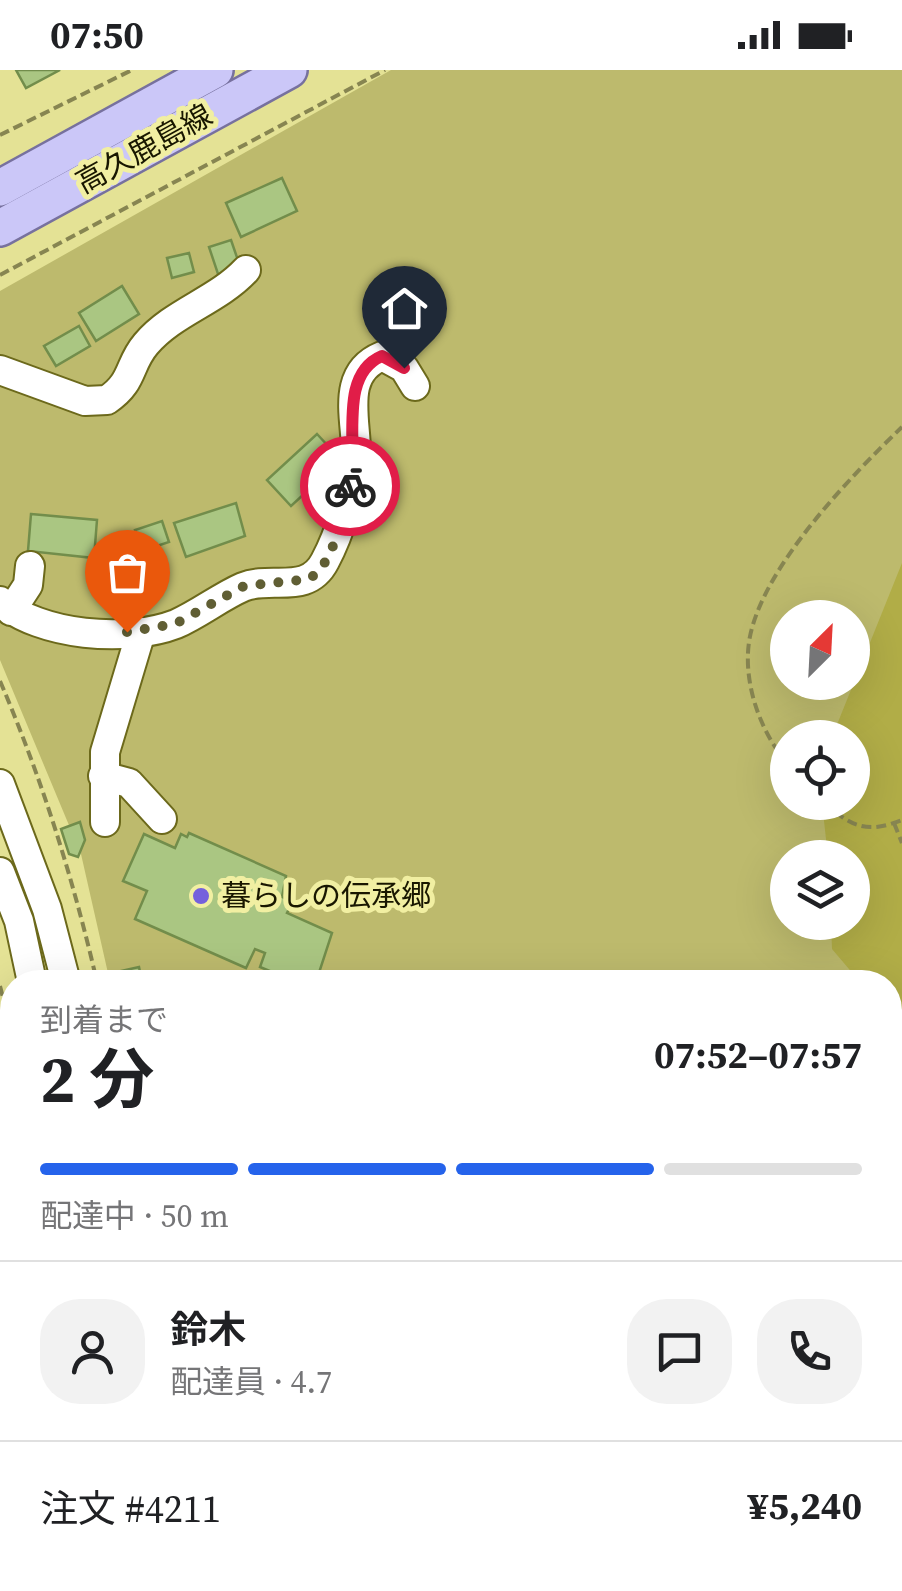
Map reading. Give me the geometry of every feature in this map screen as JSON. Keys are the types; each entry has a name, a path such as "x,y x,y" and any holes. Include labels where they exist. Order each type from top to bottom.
{"main road":[{"name":"高久鹿島線","path":"0,188 214,70"},
{"name":"高久鹿島線","path":"0,228 289,70"}],"street":[{"path":"0,370 84,401 106,400 132,376 143,347 226,292 246,270"},
{"path":"5,606 82,630 140,632 175,624 244,586 310,579 323,566 334,544 350,484 356,459 352,405 362,372 370,361 382,356 404,368 415,386"},
{"path":"5,606 28,585 30,566"},
{"path":"105,822 102,776 140,632"},
{"path":"102,776 129,782 162,819"},
{"path":"0,784 47,909 63,970"},
{"path":"0,872 19,921 29,970"}],"path":[{"path":"0,135 132,70"},
{"path":"0,275 384,70"},
{"path":"770,728 752,692 751,632 774,581 809,532 902,427"},
{"path":"0,681 36,765 94,970"},
{"path":"848,820 860,829 875,830 902,820"},
{"path":"894,823 902,843"}],"shaded area":[{"path":"391,70 902,70 902,970 107,970 81,854 0,660 0,291"},
{"path":"902,563 902,970 850,970 832,949 832,940 870,940 870,840 826,840 824,820 870,820 870,720 839,720 847,700 870,700 870,643"}],"building":[{"path":"16,70 60,70 26,88"},
{"path":"282,178 297,211 241,237 226,203"},
{"path":"231,240 242,272 220,280 209,247"},
{"path":"189,253 194,272 172,278 167,258"},
{"path":"122,286 139,314 96,341 79,313"},
{"path":"79,326 90,346 56,366 44,346"},
{"path":"317,434 341,460 291,506 267,480"},
{"path":"236,503 245,536 186,557 174,523"},
{"path":"31,514 97,520 94,558 28,551"},
{"path":"162,521 169,542 142,551 135,530"},
{"path":"80,822 85,840 78,857 69,854 61,829"},
{"path":"189,833 286,876 282,897 293,901 287,913 332,933 320,970 267,970 260,967 265,953 255,949 246,968 135,919 147,891 123,881 144,834 175,848 181,834 187,837"}],"way so far":[{"path":"127,632 175,624 244,586 294,584 310,579 323,566 334,544 350,486"}],"place":[{"name":"暮らしの伝承郷","path":"201,896"}],"route":[{"path":"350,486 356,459 354,388 370,361 382,356 404,368"}]}
